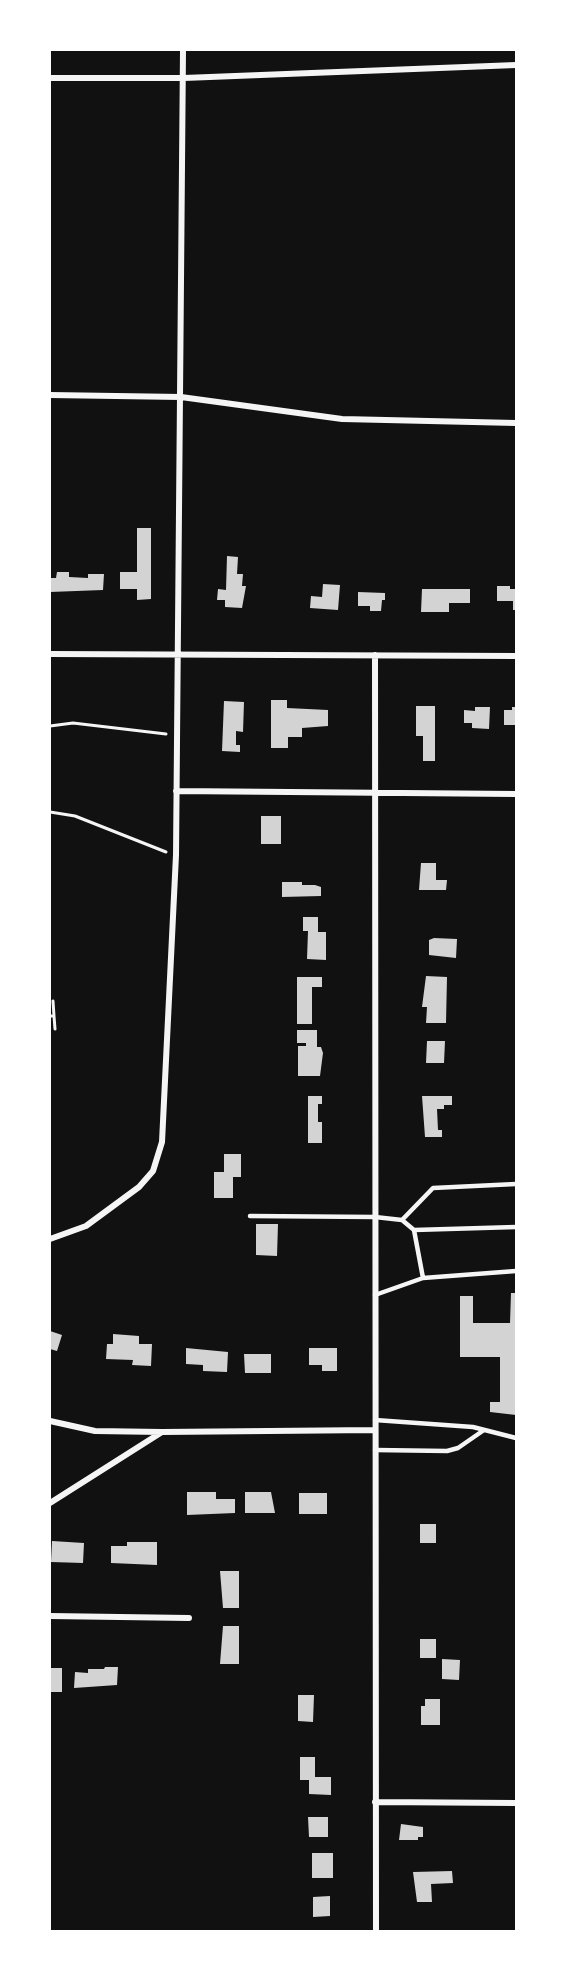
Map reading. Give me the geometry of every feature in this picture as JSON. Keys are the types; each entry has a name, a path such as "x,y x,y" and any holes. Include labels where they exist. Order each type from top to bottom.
{"street":[{"path":"50,1239 86,1226 139,1187 153,1171 162,1142 176,855 183,50"},
{"path":"50,78 184,78 516,65"},
{"path":"50,395 181,397 342,419 516,423"},
{"path":"50,654 516,656"},
{"path":"375,655 376,1932"},
{"path":"176,791 516,794"},
{"path":"50,1421 95,1431 375,1431"},
{"path":"50,1503 162,1432"},
{"path":"50,1616 189,1617"},
{"path":"375,1802 516,1803"}],"lane":[{"path":"402,1220 432,1188 516,1184"},
{"path":"250,1216 375,1217 402,1220 414,1230 423,1278"},
{"path":"414,1230 516,1227"},
{"path":"375,1294 423,1278 516,1271"},
{"path":"375,1420 484,1430 516,1438"},
{"path":"375,1450 447,1451 458,1448 484,1430"}],"path":[{"path":"50,726 73,723 177,736"},
{"path":"50,812 75,816 176,855"},
{"path":"53,1001 52,1016 55,1029"}],"building":[{"path":"137,528 151,528 151,599 137,600 137,589 120,589 120,572 137,572"},
{"path":"227,556 238,557 237,574 243,574 242,586 246,586 242,608 225,607 225,600 217,600 218,589 226,590"},
{"path":"57,572 69,572 69,577 88,578 88,574 104,574 103,590 50,592 50,578 56,578"},
{"path":"323,584 340,585 338,610 310,608 311,596 322,597"},
{"path":"497,586 510,586 510,589 516,589 516,610 513,610 513,601 497,601"},
{"path":"422,589 470,589 470,603 449,603 449,612 421,612"},
{"path":"358,592 385,593 381,611 370,611 370,606 358,606"},
{"path":"271,700 287,700 287,708 328,710 328,726 302,728 302,737 288,737 288,748 271,748"},
{"path":"224,701 244,702 243,732 236,731 236,745 240,745 240,752 222,751"},
{"path":"416,706 435,706 435,761 423,761 423,736 416,736"},
{"path":"475,707 490,707 489,729 472,728 472,723 464,723 464,710 475,711"},
{"path":"512,707 516,707 516,725 504,725 504,710 512,710"},
{"path":"261,816 281,816 281,844 261,844"},
{"path":"421,863 436,863 436,880 447,880 446,890 419,890"},
{"path":"282,882 302,882 302,885 321,887 321,896 282,897"},
{"path":"303,917 318,917 318,932 326,932 326,960 307,959 308,931 303,931"},
{"path":"434,938 457,939 456,958 429,955 429,940"},
{"path":"426,976 447,977 446,1023 426,1023 427,1007 422,1007"},
{"path":"297,977 322,977 322,987 312,987 312,1024 297,1024"},
{"path":"297,1030 317,1030 317,1047 321,1047 323,1053 320,1076 298,1076 298,1046 306,1046 306,1043 297,1043"},
{"path":"427,1041 445,1041 444,1063 426,1063"},
{"path":"308,1096 322,1096 322,1104 318,1104 318,1122 322,1122 322,1143 308,1143"},
{"path":"422,1096 452,1096 452,1105 444,1105 444,1109 437,1109 438,1130 442,1130 442,1137 425,1137"},
{"path":"224,1154 241,1154 241,1177 233,1177 233,1198 214,1198 214,1172 224,1172"},
{"path":"256,1224 278,1224 277,1256 256,1255"},
{"path":"511,1293 516,1293 516,1415 490,1412 490,1402 500,1402 500,1357 460,1357 460,1296 473,1296 473,1323 510,1323"},
{"path":"50,1331 62,1335 57,1351 50,1349"},
{"path":"113,1334 139,1336 139,1344 152,1344 151,1366 132,1365 133,1360 106,1359 107,1344 113,1344"},
{"path":"186,1348 228,1352 227,1372 203,1371 203,1365 186,1364"},
{"path":"309,1348 337,1348 337,1371 322,1371 322,1365 309,1365"},
{"path":"244,1354 271,1354 271,1373 245,1373"},
{"path":"187,1492 216,1492 216,1499 235,1499 235,1513 187,1515"},
{"path":"245,1492 271,1492 275,1513 245,1513"},
{"path":"299,1493 327,1493 327,1514 299,1514"},
{"path":"420,1524 436,1524 436,1543 420,1543"},
{"path":"52,1541 84,1543 83,1563 51,1562"},
{"path":"127,1542 157,1542 157,1565 111,1563 111,1546 127,1546"},
{"path":"220,1571 239,1571 239,1608 223,1608"},
{"path":"223,1626 239,1626 239,1664 220,1664"},
{"path":"420,1639 436,1639 436,1658 420,1658"},
{"path":"442,1659 460,1660 459,1680 442,1679"},
{"path":"105,1667 118,1667 117,1685 74,1688 75,1672 88,1673 88,1669 104,1669"},
{"path":"50,1668 62,1668 62,1692 50,1692"},
{"path":"298,1695 314,1695 313,1722 298,1721"},
{"path":"425,1699 440,1699 440,1725 421,1725 421,1706 425,1706"},
{"path":"300,1757 315,1757 315,1777 331,1777 331,1795 309,1794 309,1780 300,1780"},
{"path":"308,1817 328,1817 328,1837 309,1837"},
{"path":"401,1824 423,1827 423,1837 418,1837 418,1840 399,1840"},
{"path":"312,1853 333,1853 333,1878 312,1878"},
{"path":"452,1871 453,1883 431,1884 432,1902 417,1902 413,1872"},
{"path":"330,1896 330,1916 313,1917 313,1897"}]}
